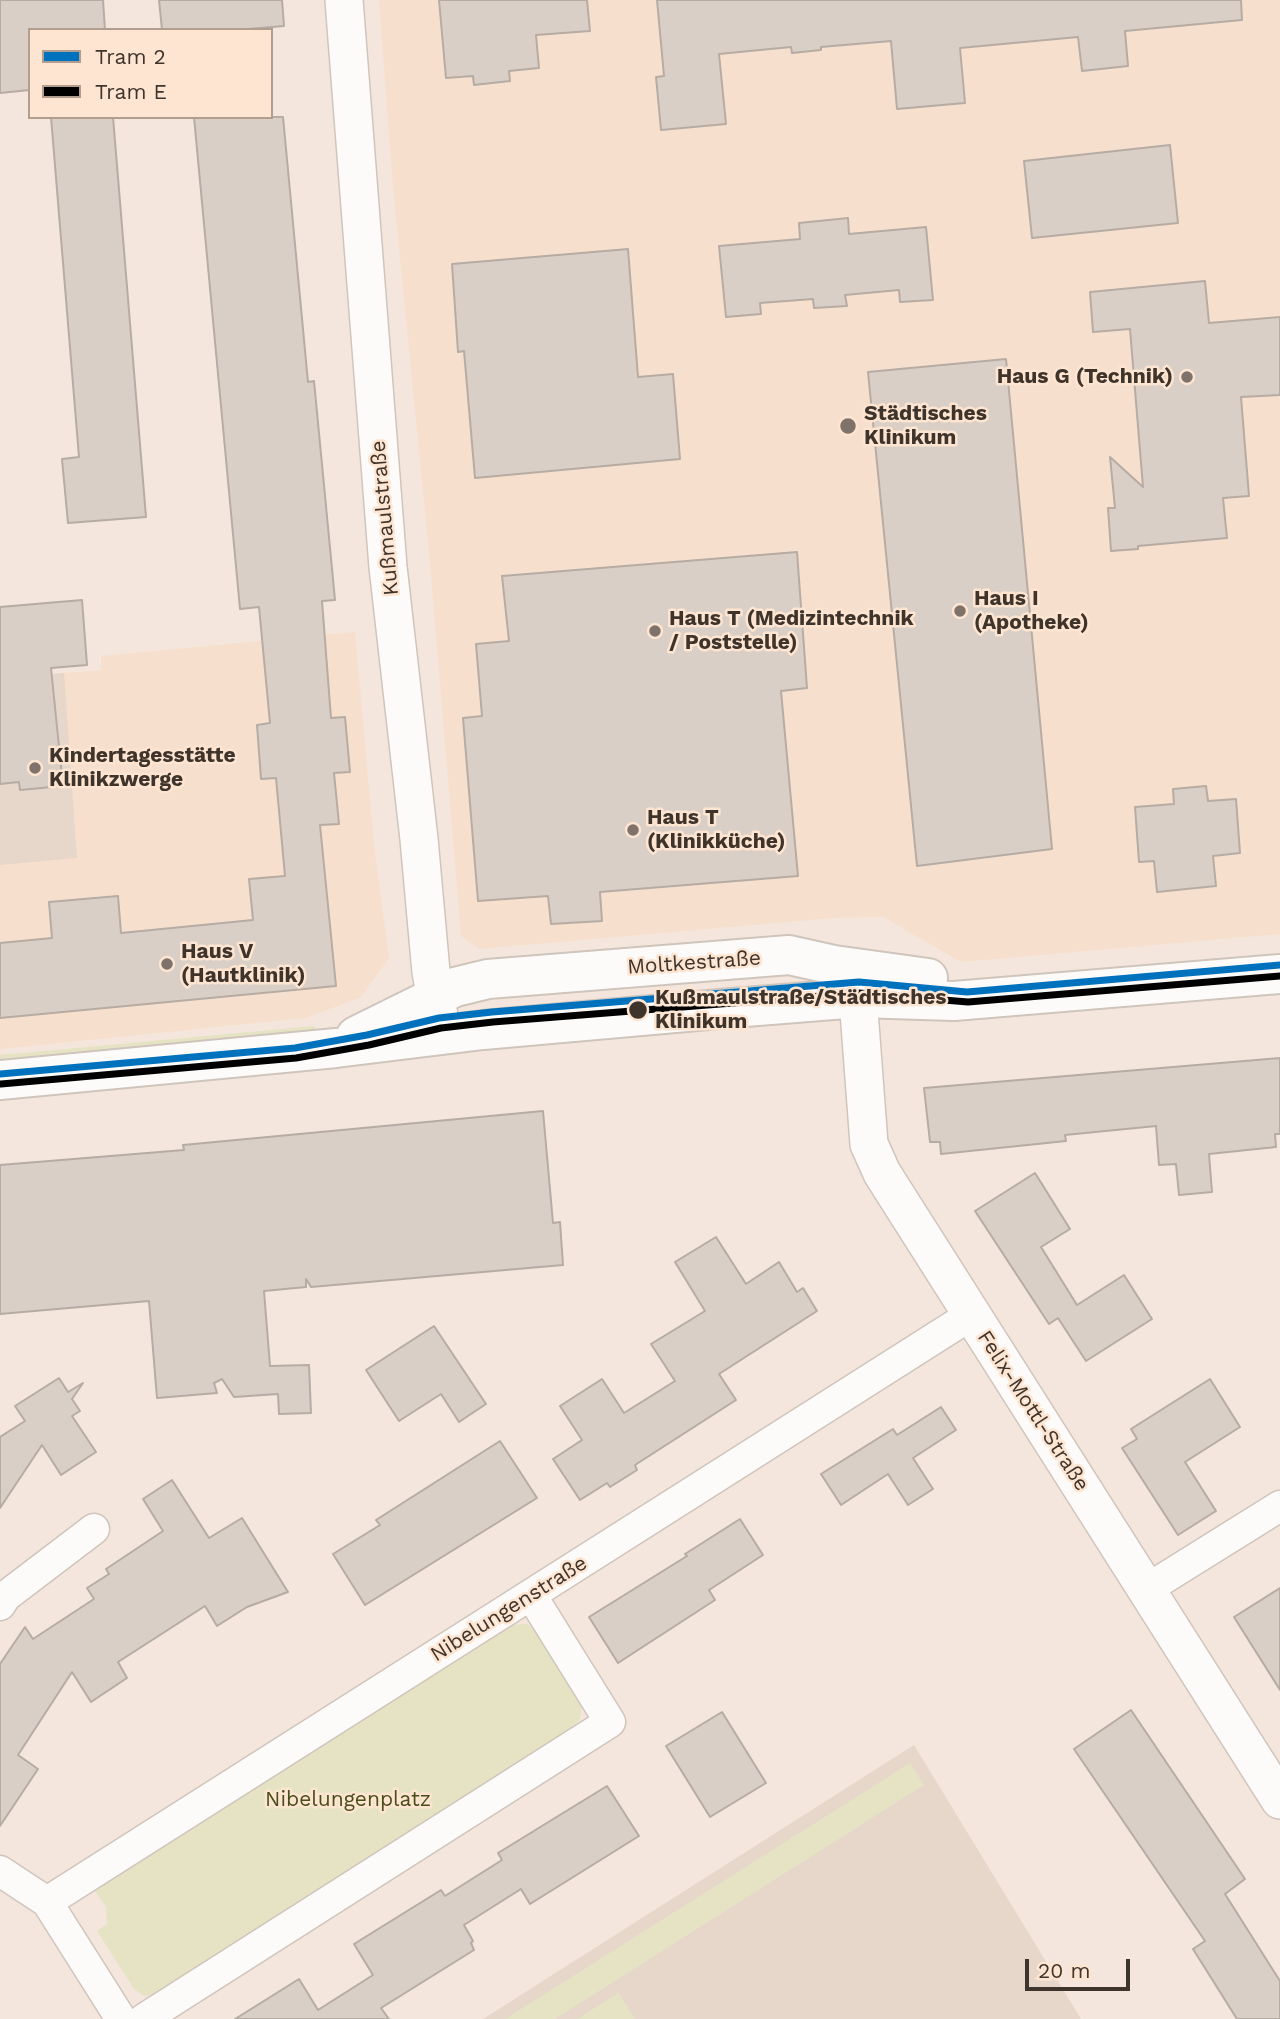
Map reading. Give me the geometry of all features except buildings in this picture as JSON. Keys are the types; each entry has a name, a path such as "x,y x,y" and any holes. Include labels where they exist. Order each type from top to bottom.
{"main road":[{"name":"Moltkestraße","path":"336,1048 455,987 488,979 789,955 888,973 1065,993"},
{"name":"Moltkestraße","path":"0,1080 336,1048 443,1035 858,998 954,1001 1280,974"}],"street":[{"name":"Kußmaulstraße","path":"344,0 388,567 434,997 443,1035"},
{"name":"Felix-Mottl-Straße","path":"858,998 869,1143 882,1173 1280,1800"},
{"name":"Nibelungenstraße","path":"47,1902 971,1315"},
{"path":"1147,1589 1280,1506"},
{"path":"0,1605 6,1596 94,1529"},
{"path":"144,2019 610,1722 531,1595"},
{"path":"0,1871 47,1902 121,2019"}],"shaded area":[{"name":"Städtisches Klinikum","path":"379,0 1280,0 1280,934 961,962 883,917 833,918 479,949 461,936 430,563 393,187"},
{"path":"355,632 374,845 389,958 361,997 306,1018 0,1049 0,678 101,670 101,656"},
{"name":"Kindertagesstätte Klinikzwerge","path":"64,673 77,858 0,865 0,678"},
{"path":"914,1745 1081,2019 483,2019"}],"green space":[{"path":"315,1026 315,1030 291,1034 0,1061 0,1055"},
{"name":"Nibelungenplatz","path":"527,1624 543,1637 582,1703 580,1719 567,1732 157,1994 144,1996 134,1989 97,1931 107,1924 106,1907 94,1890 509,1625"},
{"path":"910,1763 924,1785 555,2019 505,2019"},
{"path":"618,1993 635,2019 577,2019"}],"tram line":[{"name":"2","path":"0,1074 295,1048 439,1018 492,1012 859,982 967,992 1280,965"},
{"name":"E","path":"1,1084 296,1058 441,1028 493,1022 859,993 968,1002 1280,976"}],"place":[{"name":"Haus G (Technik)","path":"1187,377"},
{"name":"Städtisches Klinikum","path":"848,426"},
{"name":"Haus I (Apotheke)","path":"960,611"},
{"name":"Haus T (Medizintechnik / Poststelle)","path":"655,631"},
{"name":"Kindertagesstätte Klinikzwerge","path":"35,768"},
{"name":"Haus T (Klinikküche)","path":"633,830"},
{"name":"Haus V (Hautklinik)","path":"167,964"},
{"name":"Kußmaulstraße/Städtisches Klinikum","path":"638,1010"}]}
